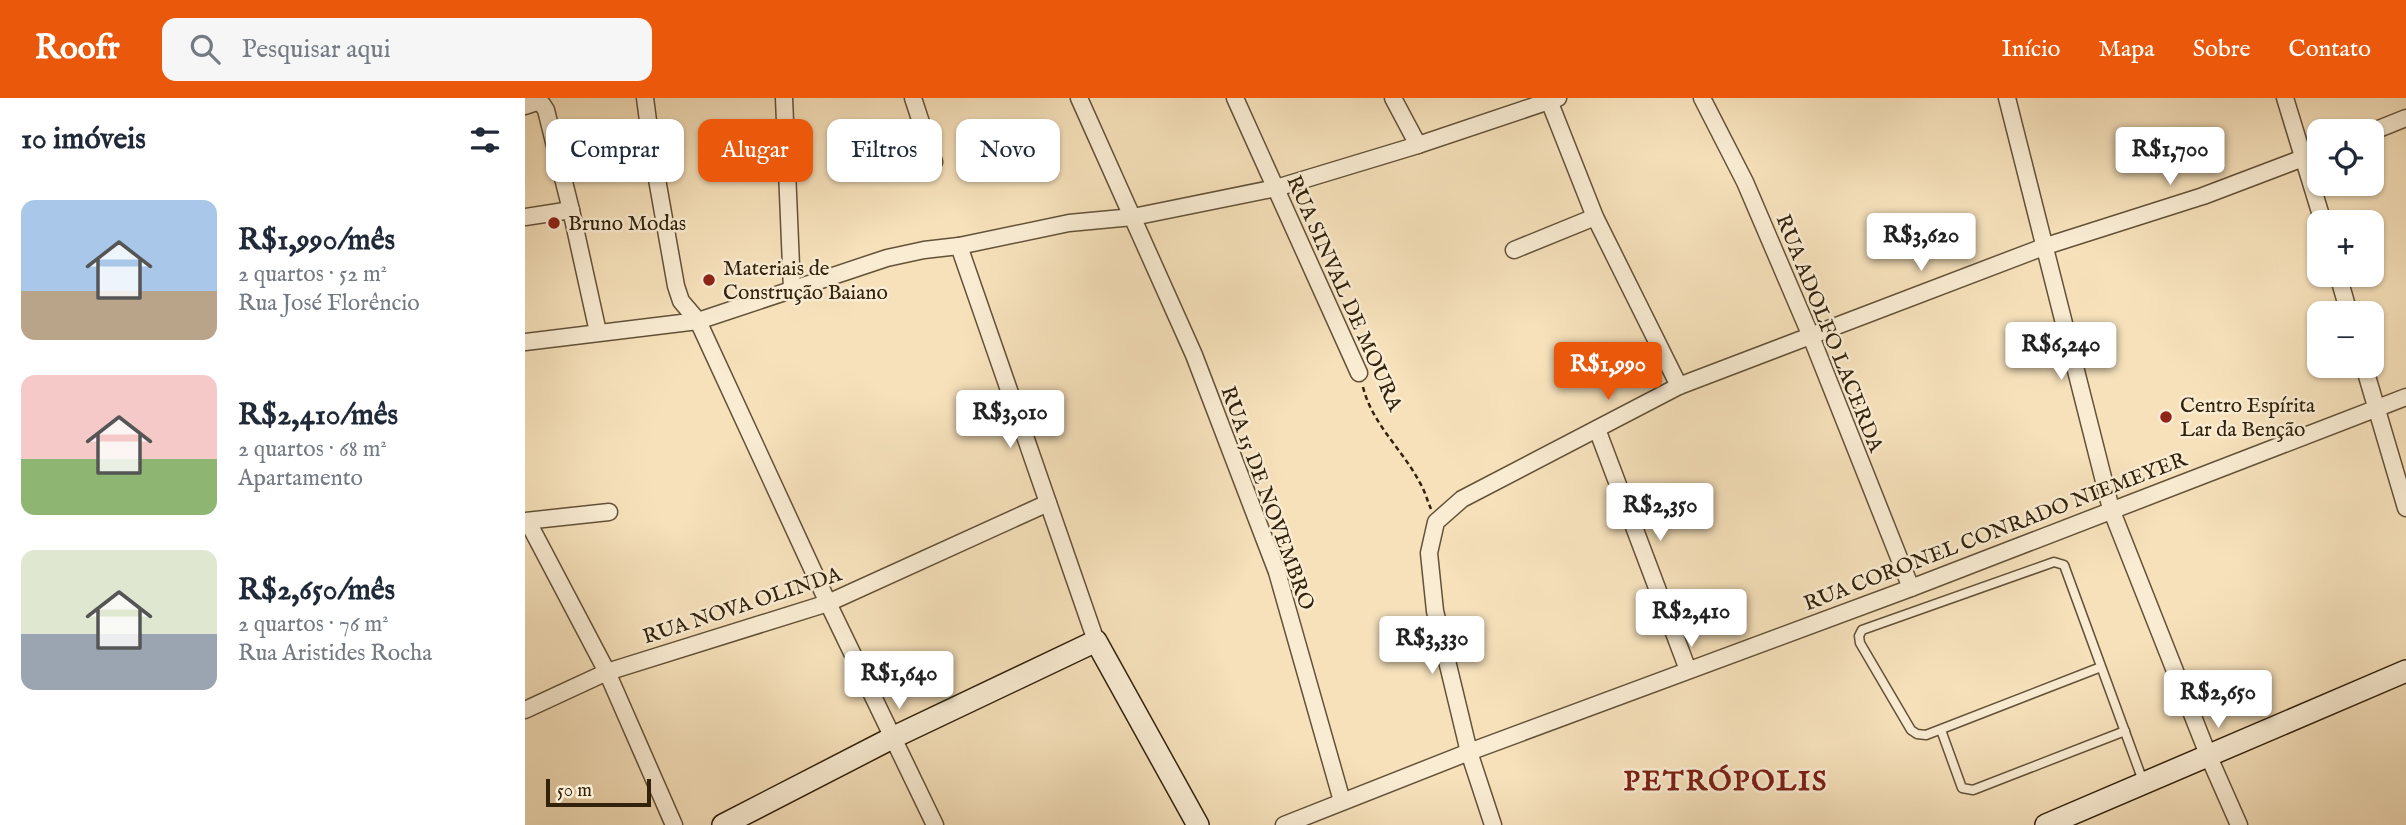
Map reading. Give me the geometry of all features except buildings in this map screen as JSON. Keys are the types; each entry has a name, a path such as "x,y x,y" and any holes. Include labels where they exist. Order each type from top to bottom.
{"street":[{"path":"645,98 676,286 681,301 698,321 828,603 935,825"},
{"path":"784,98 792,290"},
{"path":"913,98 920,119"},
{"name":"RUA 15 DE NOVEMBRO","path":"1079,98 1194,355 1277,572 1342,801"},
{"name":"RUA SINVAL DE MOURA","path":"1235,98 1359,373"},
{"path":"1393,98 1418,145"},
{"name":"RUA ADOLFO LACERDA","path":"1702,98 1745,181 1810,334 1911,588"},
{"path":"2007,98 2111,509 2209,757 2239,825"},
{"path":"2285,98 2307,146"},
{"path":"525,342 698,321 887,258 1069,223 1133,216 1276,188 1418,145 1551,99 1595,217 1679,386"},
{"path":"525,106 537,102 546,110 598,332"},
{"path":"2384,127 2406,118"},
{"path":"1493,825 1469,752 1435,611 1429,553 1436,522 1462,499 1679,386 2046,246 2203,196 2307,157"},
{"path":"525,217 571,211"},
{"path":"1514,250 1595,217"},
{"path":"959,246 1096,641 1198,825"},
{"path":"2368,378 2406,508"},
{"name":"RUA CORONEL CONRADO NIEMEYER","path":"1284,825 1469,752 1911,588 2406,397"},
{"path":"1597,429 1688,670"},
{"name":"RUA NOVA OLINDA","path":"525,710 607,671 828,603 1048,503"},
{"path":"609,512 527,521 607,671 674,825"},
{"path":"723,825 894,737 1096,641"},
{"path":"2046,825 2406,671"}],"lane":[{"path":"2101,667 1926,736 1911,730 1860,643 1859,636 1862,630 2060,562 2064,565 2144,783"},
{"path":"1941,730 1962,788 1967,790 2125,731"}],"path":[{"name":"RUA SINVAL DE MOURA","path":"1359,373 1366,400 1420,483 1436,522"}],"place":[{"name":"Bruno Modas","path":"554,223"},
{"name":"Materiais de Construção Baiano","path":"709,280"},
{"name":"Centro Espírita Lar da Benção","path":"2166,417"}],"district":[{"name":"PETRÓPOLIS","path":"1726,780"}]}
